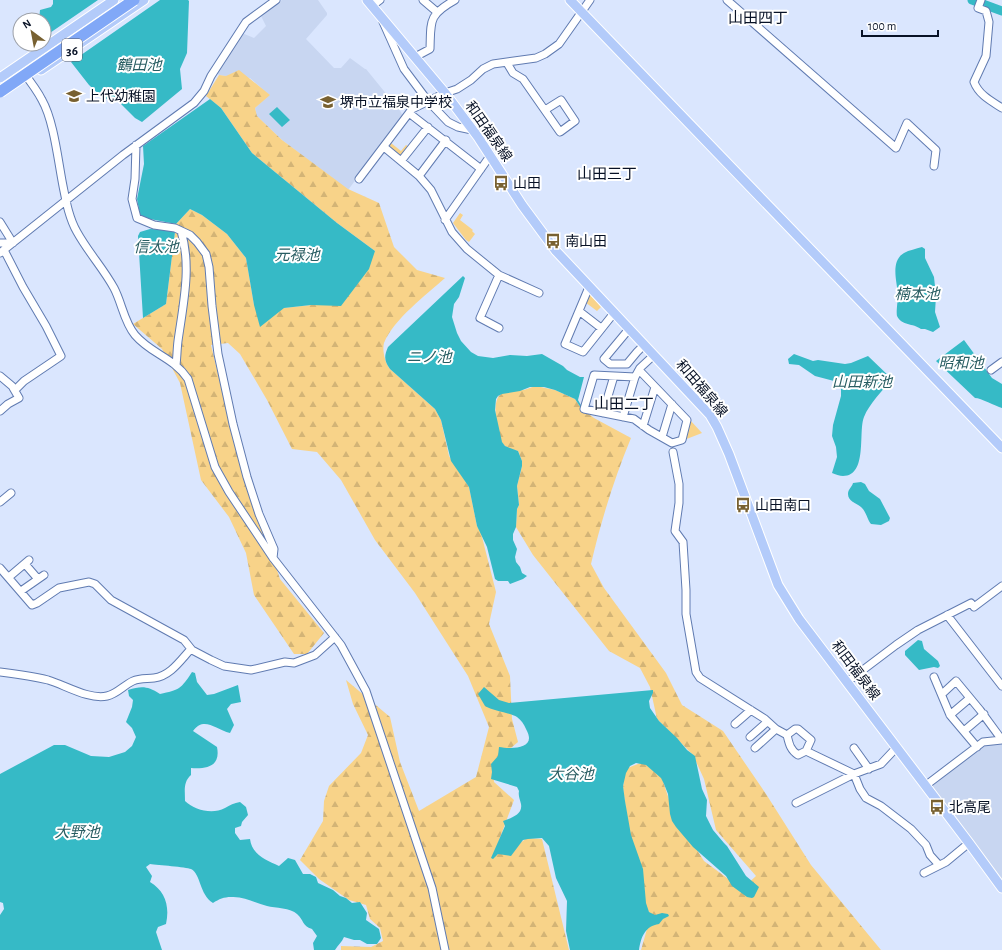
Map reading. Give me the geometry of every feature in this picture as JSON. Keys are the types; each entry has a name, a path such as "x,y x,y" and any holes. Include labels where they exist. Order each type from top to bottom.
{"highway":[{"path":"0,83 122,0"},
{"path":"0,92 134,0"}],"main road":[{"name":"36","path":"0,78 114,0"},
{"name":"36","path":"0,98 144,0"},
{"path":"570,0 1002,448"},
{"name":"和田福泉線","path":"369,3 445,93 553,248 710,415 729,454 778,585 799,619 1002,888"}],"street":[{"path":"15,390 24,381 61,356 46,326 1,249 13,243 136,145 194,103 204,91 211,76 246,22 276,0"},
{"path":"369,3 380,0"},
{"path":"423,0 437,12"},
{"path":"415,57 430,49 431,22 437,12 441,7 455,0"},
{"path":"359,179 412,109 445,93 457,89 471,80 483,69 493,64 536,58 544,54 559,44 590,0"},
{"path":"727,0 896,148 907,123 936,150 934,166"},
{"path":"981,0 978,8 986,11 989,22 986,56 974,82 977,89 986,98 1002,108"},
{"path":"381,16 404,69 428,101 448,122 458,127 472,130"},
{"path":"507,63 513,73 523,79 560,132 575,121 561,100 545,110"},
{"path":"18,66 42,100 47,112 70,218 77,232 114,288 128,324 134,334 146,346 170,360 182,370 188,379 215,467 229,492 273,558 335,637 366,691 432,888 445,950"},
{"path":"409,113 446,140 481,169"},
{"path":"401,161 428,127"},
{"path":"419,176 446,140"},
{"path":"136,145 135,179 132,199 137,218 154,225 175,228 190,235 206,254 209,267 217,347 233,424 247,477 259,514 274,548 273,558"},
{"path":"384,147 419,176 431,190 452,232 467,249 500,275 539,293"},
{"path":"445,220 490,156"},
{"path":"0,222 13,243"},
{"path":"176,366 186,285 185,256 181,231"},
{"path":"499,328 480,318 500,275"},
{"path":"589,287 565,344 582,352 614,313"},
{"path":"579,311 601,328"},
{"path":"628,328 604,358 610,364 627,364 636,352 644,345"},
{"path":"623,416 635,377 639,370 654,356"},
{"path":"991,370 1002,362"},
{"path":"635,377 594,374 584,409 634,419 672,443 682,440 687,420 639,370"},
{"path":"0,376 15,390 19,398 8,404 0,411"},
{"path":"603,413 614,376"},
{"path":"643,426 655,388"},
{"path":"662,437 672,404"},
{"path":"673,452 679,484 675,531 683,542 686,614 696,672 700,678 751,710 786,735 793,752 798,755 806,751 811,740 798,729 795,729 786,735"},
{"path":"0,502 11,493"},
{"path":"9,578 27,562 41,576 21,591"},
{"path":"0,568 32,605 59,588 89,582 95,584 111,600 184,640 192,650 224,666 251,670 285,662 294,663 315,655 335,637"},
{"path":"847,682 918,630 971,603 974,607 1002,586"},
{"path":"947,615 1002,686"},
{"path":"0,672 20,674 50,681 97,697 108,696 133,681 144,678 155,678 164,675 172,669 190,650 192,650"},
{"path":"934,677 950,715 977,747"},
{"path":"925,786 983,742 1002,740 984,714 956,682 942,694"},
{"path":"950,715 970,698"},
{"path":"735,724 751,710"},
{"path":"964,731 984,714"},
{"path":"750,738 767,722"},
{"path":"755,748 776,729"},
{"path":"854,748 869,769"},
{"path":"796,802 854,774 882,764 897,748"},
{"path":"806,751 854,774 860,789 866,798 881,806 915,832 926,844 930,855 939,865"},
{"path":"924,873 946,862 969,843"}],"shaded area":[{"name":"堺市立福泉中学校","path":"282,0 318,0 327,15 306,39 334,68 341,68 350,58 366,69 401,112 403,117 348,190 282,140 257,116 255,108 269,95 250,78 219,75 217,73 242,33 254,38 266,26 260,14"},
{"path":"1002,743 1002,880 931,787 932,783 985,745"}],"green space":[{"path":"239,70 270,95 255,108 257,116 282,140 348,189 379,203 394,247 417,270 445,278 411,308 395,325 384,343 384,356 390,369 435,409 441,420 449,456 469,487 477,526 481,533 496,592 489,624 510,676 512,719 518,742 492,764 494,782 514,800 498,843 509,851 527,838 542,839 569,950 341,950 341,946 371,947 383,941 380,928 370,919 366,905 349,900 319,879 300,860 323,821 324,801 329,786 361,753 368,735 353,704 346,680 390,717 400,762 419,811 476,777 489,727 468,676 415,593 375,540 341,480 317,452 292,449 267,400 240,354 228,343 211,345 234,440 280,579 324,633 307,654 294,654 254,595 246,553 229,517 201,480 180,383 162,349 133,324 166,304 176,224 190,209 202,215 227,234 246,258 254,305 284,308 311,305 375,251 337,223 252,153 221,108 206,96 219,75 226,76"},
{"path":"391,143 401,151 406,145 409,147 401,157 388,146"},
{"path":"460,213 463,215 460,220 473,230 472,231 475,234 469,242 453,223"},
{"path":"589,293 601,307 597,311 585,302"},
{"path":"536,386 555,390 575,399 581,408 594,418 631,438 608,500 591,564 604,588 666,673 682,705 723,731 766,794 811,865 881,950 641,950 651,915 638,895 623,788 625,769 643,762 662,778 673,812 704,861 735,884 744,887 756,876 716,830 704,779 693,755 657,719 650,687 640,668 609,651 533,555 516,527 517,509 519,505 517,486 522,461 518,451 507,447 501,441 497,428 495,412 497,399 502,393 524,390"},
{"path":"690,420 702,433 684,440"}],"water":[{"path":"53,0 98,0 52,32 52,12 40,12 40,10 51,7"},
{"name":"鶴田池","path":"160,0 189,1 187,53 180,69 182,89 142,122 135,118 118,101 103,98 89,85 71,62"},
{"name":"元禄池","path":"210,99 221,108 252,153 337,223 375,251 369,269 341,306 311,305 284,308 260,327 254,305 246,258 227,234 202,215 190,209 176,224 150,219 140,215 137,199 144,164 143,146"},
{"path":"277,107 290,120 282,127 269,114"},
{"name":"信太池","path":"150,229 172,230 175,232 166,304 143,318 138,236 140,232"},
{"name":"楠本池","path":"922,247 925,249 925,258 934,277 936,296 935,312 940,327 933,332 905,323 897,316 898,294 895,272 897,261 904,253"},
{"name":"ニノ池","path":"463,276 465,278 459,297 454,304 452,317 461,341 471,352 478,356 493,358 510,355 527,356 542,354 563,366 567,370 580,377 584,377 578,400 582,407 581,408 575,399 544,387 530,387 520,391 502,394 496,399 495,410 502,442 505,446 518,451 522,461 517,486 519,505 517,509 516,527 513,534 513,540 517,549 515,557 516,562 522,573 527,576 510,584 508,581 498,581 495,579 487,547 477,526 469,487 451,461 441,420 435,409 390,369 385,358 388,347"},
{"name":"昭和池","path":"964,340 992,378 1002,384 1002,408 975,398 936,361"},
{"name":"山田新池","path":"794,354 813,361 818,360 845,364 868,356 892,379 866,412 862,424 861,452 859,461 856,469 851,474 843,476 832,473 837,457 836,447 832,436 833,425 841,396 841,389 838,383 834,381 815,376 799,365 789,364 788,359"},
{"path":"861,482 865,484 869,491 880,499 890,518 889,521 881,525 871,524 863,509 849,498 848,492 853,483"},
{"path":"918,640 922,641 924,649 938,661 940,666 938,668 934,667 919,670 905,655 905,651"},
{"name":"大野池","path":"192,672 195,673 197,682 207,695 238,685 241,702 231,704 227,709 234,725 230,733 206,724 201,724 193,731 217,747 218,754 217,759 211,765 202,768 191,768 191,775 188,778 185,787 185,801 194,807 209,811 220,810 240,802 246,807 248,815 242,822 241,826 235,828 235,833 240,840 250,839 251,845 260,856 279,866 288,858 295,860 303,874 310,874 316,877 318,883 333,890 352,903 360,902 367,913 366,920 379,929 381,938 377,944 367,944 360,940 344,937 335,950 314,950 313,943 317,936 312,929 306,926 294,912 236,897 219,899 213,903 205,895 197,875 191,869 150,864 146,867 152,876 150,882 163,894 167,905 166,924 158,927 156,932 162,950 0,950 0,915 4,909 3,903 0,902 0,774 54,745 65,745 91,756 109,757 125,752 132,746 136,737 132,728 126,722 133,700 129,696 128,690 144,688 151,689 160,694 176,690 185,682"},
{"name":"大谷池","path":"484,687 499,700 509,703 653,690 649,701 650,708 659,721 687,750 695,756 702,789 707,800 706,816 713,830 727,846 746,876 759,887 754,897 747,897 732,886 726,876 693,847 672,821 668,794 661,778 646,765 636,763 630,766 626,773 623,786 631,835 643,869 646,903 649,912 655,915 662,913 668,914 669,916 663,919 659,924 650,927 644,933 639,950 570,950 566,931 567,901 556,878 549,846 542,838 523,840 511,856 498,854 493,859 491,858 505,826 503,821 516,816 520,811 521,804 517,787 491,779 491,764 498,756 499,747 522,747 529,741 529,736 520,719 511,714 485,706 478,694"}],"waterway":[{"path":"972,0 1002,11"}],"place":[{"name":"上代幼稚園","path":"74,96"},
{"name":"堺市立福泉中学校","path":"328,102"},
{"name":"山田","path":"501,183"},
{"name":"南山田","path":"553,241"},
{"name":"山田南口","path":"743,505"},
{"name":"北高尾","path":"937,807"}],"district":[{"name":"山田四丁","path":"758,18"},
{"name":"山田三丁","path":"607,174"},
{"name":"山田二丁","path":"624,404"}]}
